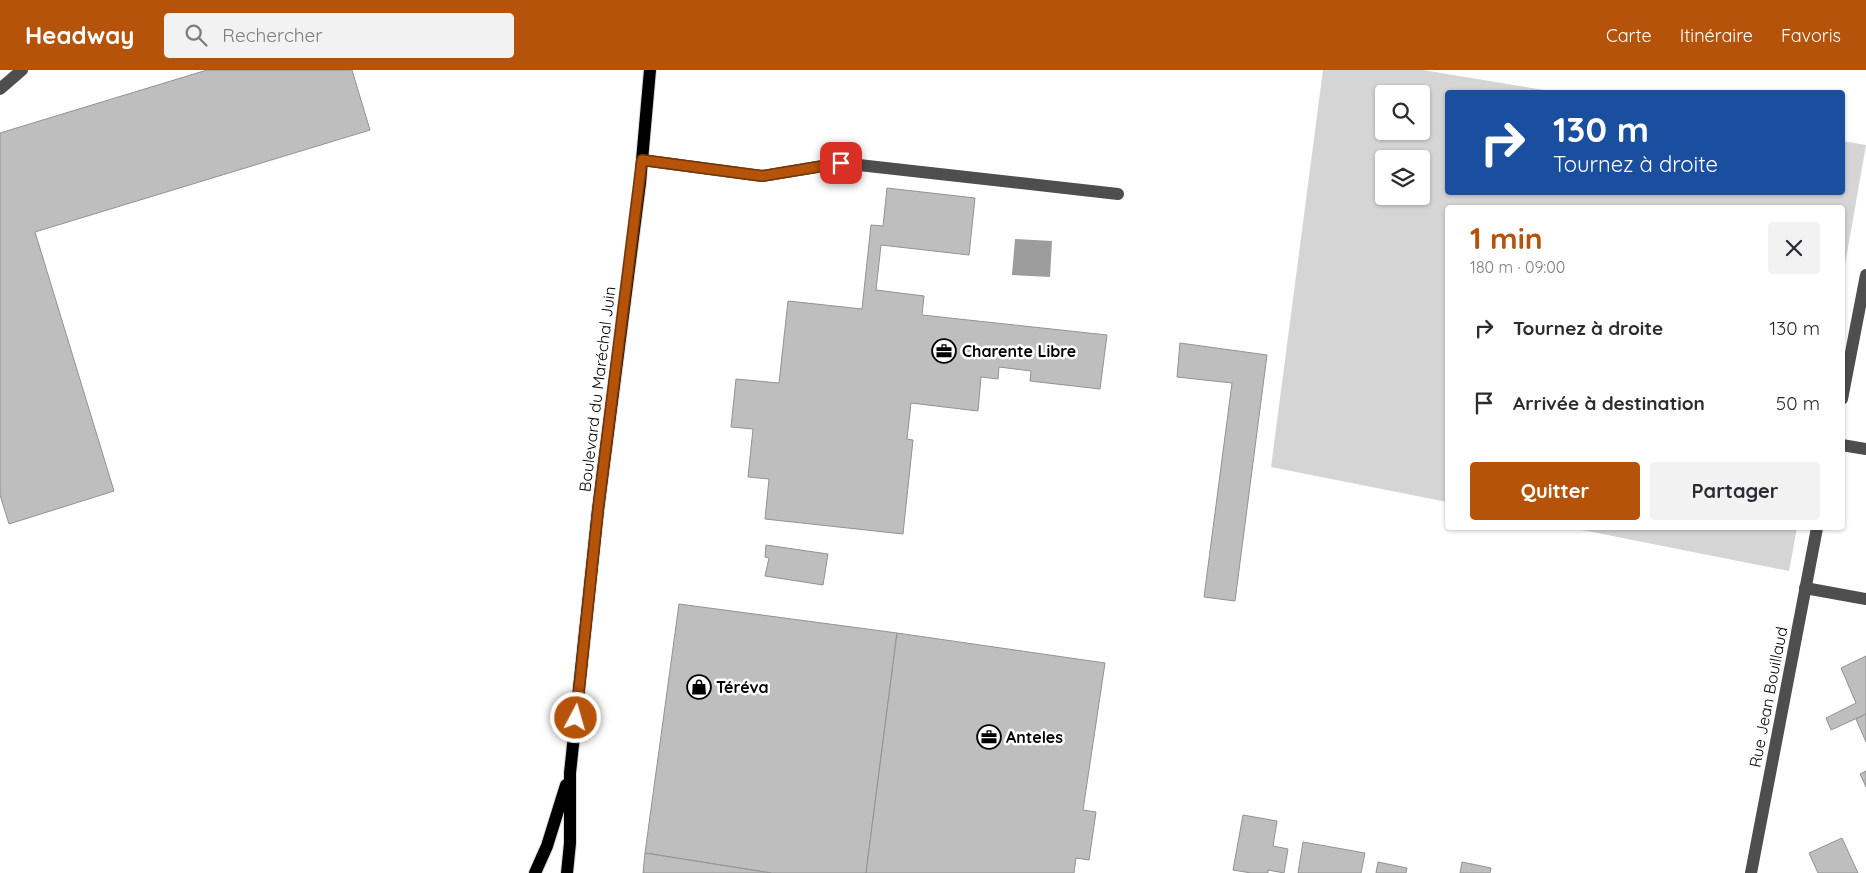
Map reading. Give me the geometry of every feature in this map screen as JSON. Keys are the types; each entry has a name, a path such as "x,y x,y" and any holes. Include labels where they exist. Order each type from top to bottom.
{"main road":[{"name":"Boulevard du Maréchal Juin","path":"567,873 570,843 570,773 598,510 642,160 650,70"},
{"name":"Boulevard du Maréchal Juin","path":"535,873 570,773"}],"street":[{"path":"0,89 22,70"},
{"path":"642,160 762,176 841,163 1118,194"},
{"path":"1845,384 1866,275"},
{"path":"1845,446 1866,449"},
{"name":"Rue Jean Bouillaud","path":"1751,873 1817,530"},
{"path":"1805,588 1866,599"}],"shaded area":[{"path":"1323,70 1423,70 1544,90 1445,90 1445,195 1845,195 1845,141 1866,145 1845,265 1845,205 1445,205 1445,502 1271,467"},
{"path":"1015,239 1052,241 1050,277 1012,275"},
{"path":"1582,530 1797,530 1789,571"}],"building":[{"path":"207,70 352,70 370,130 35,232 114,491 9,524 0,495 0,133"},
{"name":"Charente Libre","path":"887,188 975,198 969,255 881,245 876,290 924,296 922,315 1107,335 1100,389 1030,381 1031,371 999,367 998,379 981,377 978,411 911,403 907,439 913,440 903,534 765,519 769,479 748,477 753,429 731,427 736,379 779,383 788,301 862,309 871,225 883,226"},
{"path":"1180,343 1267,355 1235,601 1204,597 1232,383 1177,377"},
{"path":"766,545 828,554 823,585 765,576 769,558 765,557"},
{"path":"679,604 897,633 866,873 771,873 645,853"},
{"name":"Anteles","path":"897,633 1105,663 1083,810 1096,812 1089,860 1076,858 1074,873 866,873"},
{"path":"1866,656 1866,714 1831,730 1826,718 1856,703 1841,668"},
{"path":"1866,714 1866,742 1856,719"},
{"path":"1866,771 1866,787 1860,774"},
{"path":"1243,815 1277,821 1273,846 1288,849 1284,873 1268,870 1268,873 1251,873 1233,870"},
{"path":"1842,838 1858,873 1818,873 1809,853"},
{"path":"1303,842 1365,853 1361,873 1298,873"},
{"path":"645,853 771,873 643,873"},
{"path":"1378,862 1407,868 1406,873 1376,873"},
{"path":"1462,862 1491,868 1490,873 1460,873"}],"place":[{"name":"Charente Libre","path":"944,351"},
{"name":"Téréva","path":"699,687"},
{"name":"Anteles","path":"989,737"}],"route":[{"path":"576,718 598,510 642,160 762,176 841,163"}]}
